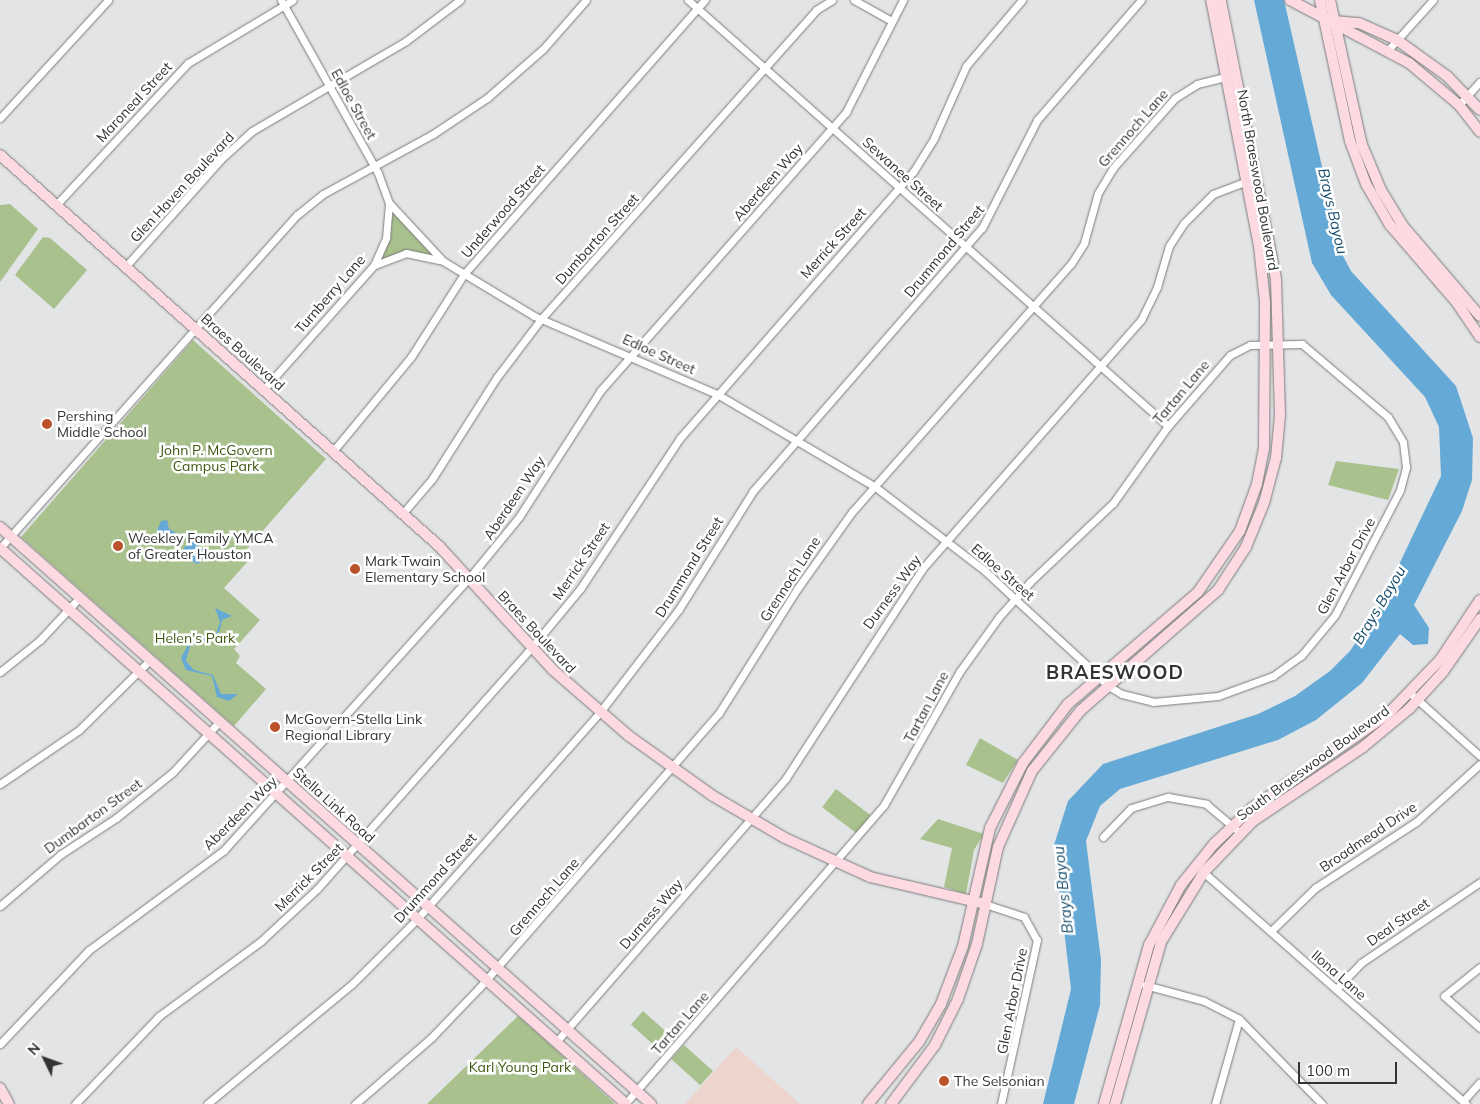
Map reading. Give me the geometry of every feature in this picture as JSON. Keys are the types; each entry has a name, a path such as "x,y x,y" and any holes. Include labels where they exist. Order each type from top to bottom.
{"main road":[{"name":"North Braeswood Boulevard","path":"868,1104 919,1042 937,1012 963,946 990,828 1023,764 1047,728 1099,676 1198,592 1239,534 1257,484 1264,449 1264,343 1259,246 1211,0"},
{"name":"North Braeswood Boulevard","path":"892,1104 922,1066 952,1012 977,944 985,904 1007,821 1033,770 1080,711 1206,603 1250,538 1276,458 1279,343 1276,279 1258,178 1221,0"},
{"path":"1320,0 1350,141 1366,184 1390,226 1457,303 1480,337"},
{"path":"1330,0 1362,145 1381,190 1403,226 1480,316"},
{"path":"1297,1 1334,21 1357,38 1388,50 1459,105 1480,132"},
{"path":"1334,21 1359,23 1397,40 1467,96 1480,110"},
{"path":"1342,53 1357,38"},
{"name":"Braes Boulevard","path":"0,155 403,513 469,578 531,648 600,712 674,768 751,819 837,862 911,890 985,904"},
{"name":"Stella Link Road","path":"0,527 651,1104"},
{"path":"1239,534 1250,538"},
{"path":"0,548 626,1104"},
{"name":"South Braeswood Boulevard","path":"1104,1104 1143,985 1162,942 1200,869 1236,829 1363,747 1414,697 1476,624 1480,600"},
{"path":"1023,764 1033,770"},
{"name":"South Braeswood Boulevard","path":"1115,1104 1143,985"},
{"path":"937,1012 952,1012"},
{"path":"0,1088 9,1104"}],"street":[{"path":"0,118 108,0"},
{"name":"Maroneal Street","path":"56,205 188,63 283,2 293,0"},
{"name":"Glen Haven Boulevard","path":"126,266 246,137 329,85 406,41 460,0"},
{"path":"0,548 297,214 323,194 374,166 487,98 542,48 586,0"},
{"name":"Sewanee Street","path":"688,0 1168,426"},
{"name":"Underwood Street","path":"334,450 411,357 464,274 705,0"},
{"name":"Dumbarton Street","path":"403,513 432,479 497,377 541,320 816,10 832,0"},
{"path":"854,0 890,20"},
{"name":"Aberdeen Way","path":"0,1044 89,950 224,850 278,794 469,578 519,516 584,414 632,355 832,128 860,89 890,20 903,0"},
{"name":"Merrick Street","path":"75,1104 159,1016 261,941 348,857 531,648 580,589 665,458 717,394 900,187 928,150 966,66 1022,0"},
{"name":"Drummond Street","path":"207,1104 352,984 428,906 600,712 679,609 740,508 797,439 992,216 1037,120 1141,0"},
{"path":"1388,50 1433,0"},
{"name":"Edloe Street","path":"283,2 374,166 389,203 443,261 541,320 632,355 717,394 797,439 874,486 946,539 1015,598 1099,676"},
{"name":"Grennoch Lane","path":"355,1104 431,1038 497,968 674,768 739,685 818,557 874,486 1034,307 1084,243 1098,193 1113,168 1175,98 1197,84 1236,74"},
{"path":"1459,105 1480,82"},
{"name":"Durness Way","path":"556,1042 751,819 806,749 877,631 946,539 1101,366 1150,305 1169,246 1184,223 1213,194 1245,181 1258,178"},
{"name":"Turnberry Lane","path":"264,389 374,265 386,238 389,203"},
{"path":"374,265 406,253 443,261"},
{"name":"Glen Arbor Drive","path":"1099,676 1108,686 1146,701 1202,699 1249,687 1288,666 1328,627 1394,502 1406,467 1403,442 1394,425 1311,349 1279,343 1264,343"},
{"name":"Tartan Lane","path":"626,1104 837,862 884,805 960,671 1015,598 1113,503 1168,426 1230,355 1241,347 1264,343"},
{"path":"0,672 80,598"},
{"path":"0,784 79,730 150,660"},
{"path":"1414,697 1480,756"},
{"name":"Dumbarton Street","path":"0,906 62,854 116,818 173,772 219,722"},
{"name":"Broadmead Drive","path":"1271,931 1316,888 1416,822 1480,764"},
{"path":"1103,837 1131,808 1168,797 1200,801 1236,829"},
{"name":"Ilona Lane","path":"1200,869 1464,1103"},
{"name":"Deal Street","path":"1336,989 1369,958 1480,882"},
{"name":"Glen Arbor Drive","path":"985,904 1024,916 1037,940 1001,1104"},
{"path":"1480,967 1444,996 1480,1028"},
{"path":"1143,985 1204,1001 1239,1019 1322,1104"},
{"path":"1215,1104 1239,1019"},
{"path":"1464,1103 1480,1082"}],"shaded area":[{"path":"736,1047 800,1104 685,1104"}],"green space":[{"path":"389,203 443,261 414,253 374,265 381,251"},
{"path":"10,204 38,229 0,282 0,205"},
{"path":"43,237 50,238 87,270 54,309 15,275"},
{"path":"193,340 326,459 244,552 250,559 224,588 260,620 234,649 240,656 236,663 266,689 234,726 21,537"},
{"path":"1336,461 1399,469 1388,500 1328,485"},
{"path":"980,738 1018,760 1003,783 966,765"},
{"path":"836,789 870,815 856,833 822,807"},
{"path":"938,819 984,834 974,850 966,894 944,887 952,848 920,839"},
{"path":"643,1011 674,1039 662,1052 631,1024"},
{"name":"Karl Young Park","path":"518,1016 552,1046 615,1104 427,1104"},
{"path":"684,1045 713,1071 700,1085 671,1059"}],"water":[{"name":"Brays Bayou","path":"1254,0 1284,0 1342,254 1351,271 1456,386 1473,438 1472,480 1462,511 1414,605 1429,628 1428,644 1413,645 1400,634 1362,683 1316,720 1278,740 1120,789 1100,806 1086,841 1101,960 1100,1005 1074,1104 1043,1104 1071,989 1054,845 1068,801 1103,764 1258,714 1295,696 1330,671 1350,651 1378,609 1441,476 1439,427 1425,397 1331,295 1312,263"},
{"path":"167,520 169,529 176,533 172,546 159,541 156,533 161,521"},
{"path":"190,539 208,553 198,564 179,556"},
{"path":"215,608 232,616 222,620 220,630 213,639 190,646 186,661 194,670 213,675 221,694 238,694 229,701 217,697 212,676 186,670 181,658 189,643 216,634 220,622"}],"place":[{"name":"Pershing Middle School","path":"47,424"},
{"name":"Weekley Family YMCA of Greater Houston","path":"118,546"},
{"name":"Mark Twain Elementary School","path":"355,569"},
{"name":"McGovern-Stella Link Regional Library","path":"275,727"},
{"name":"The Selsonian","path":"944,1081"}],"district":[{"name":"BRAESWOOD","path":"1115,673"}],"park label":[{"name":"John P. McGovern Campus Park","path":"216,458"},
{"name":"Helen's Park","path":"195,638"}]}
